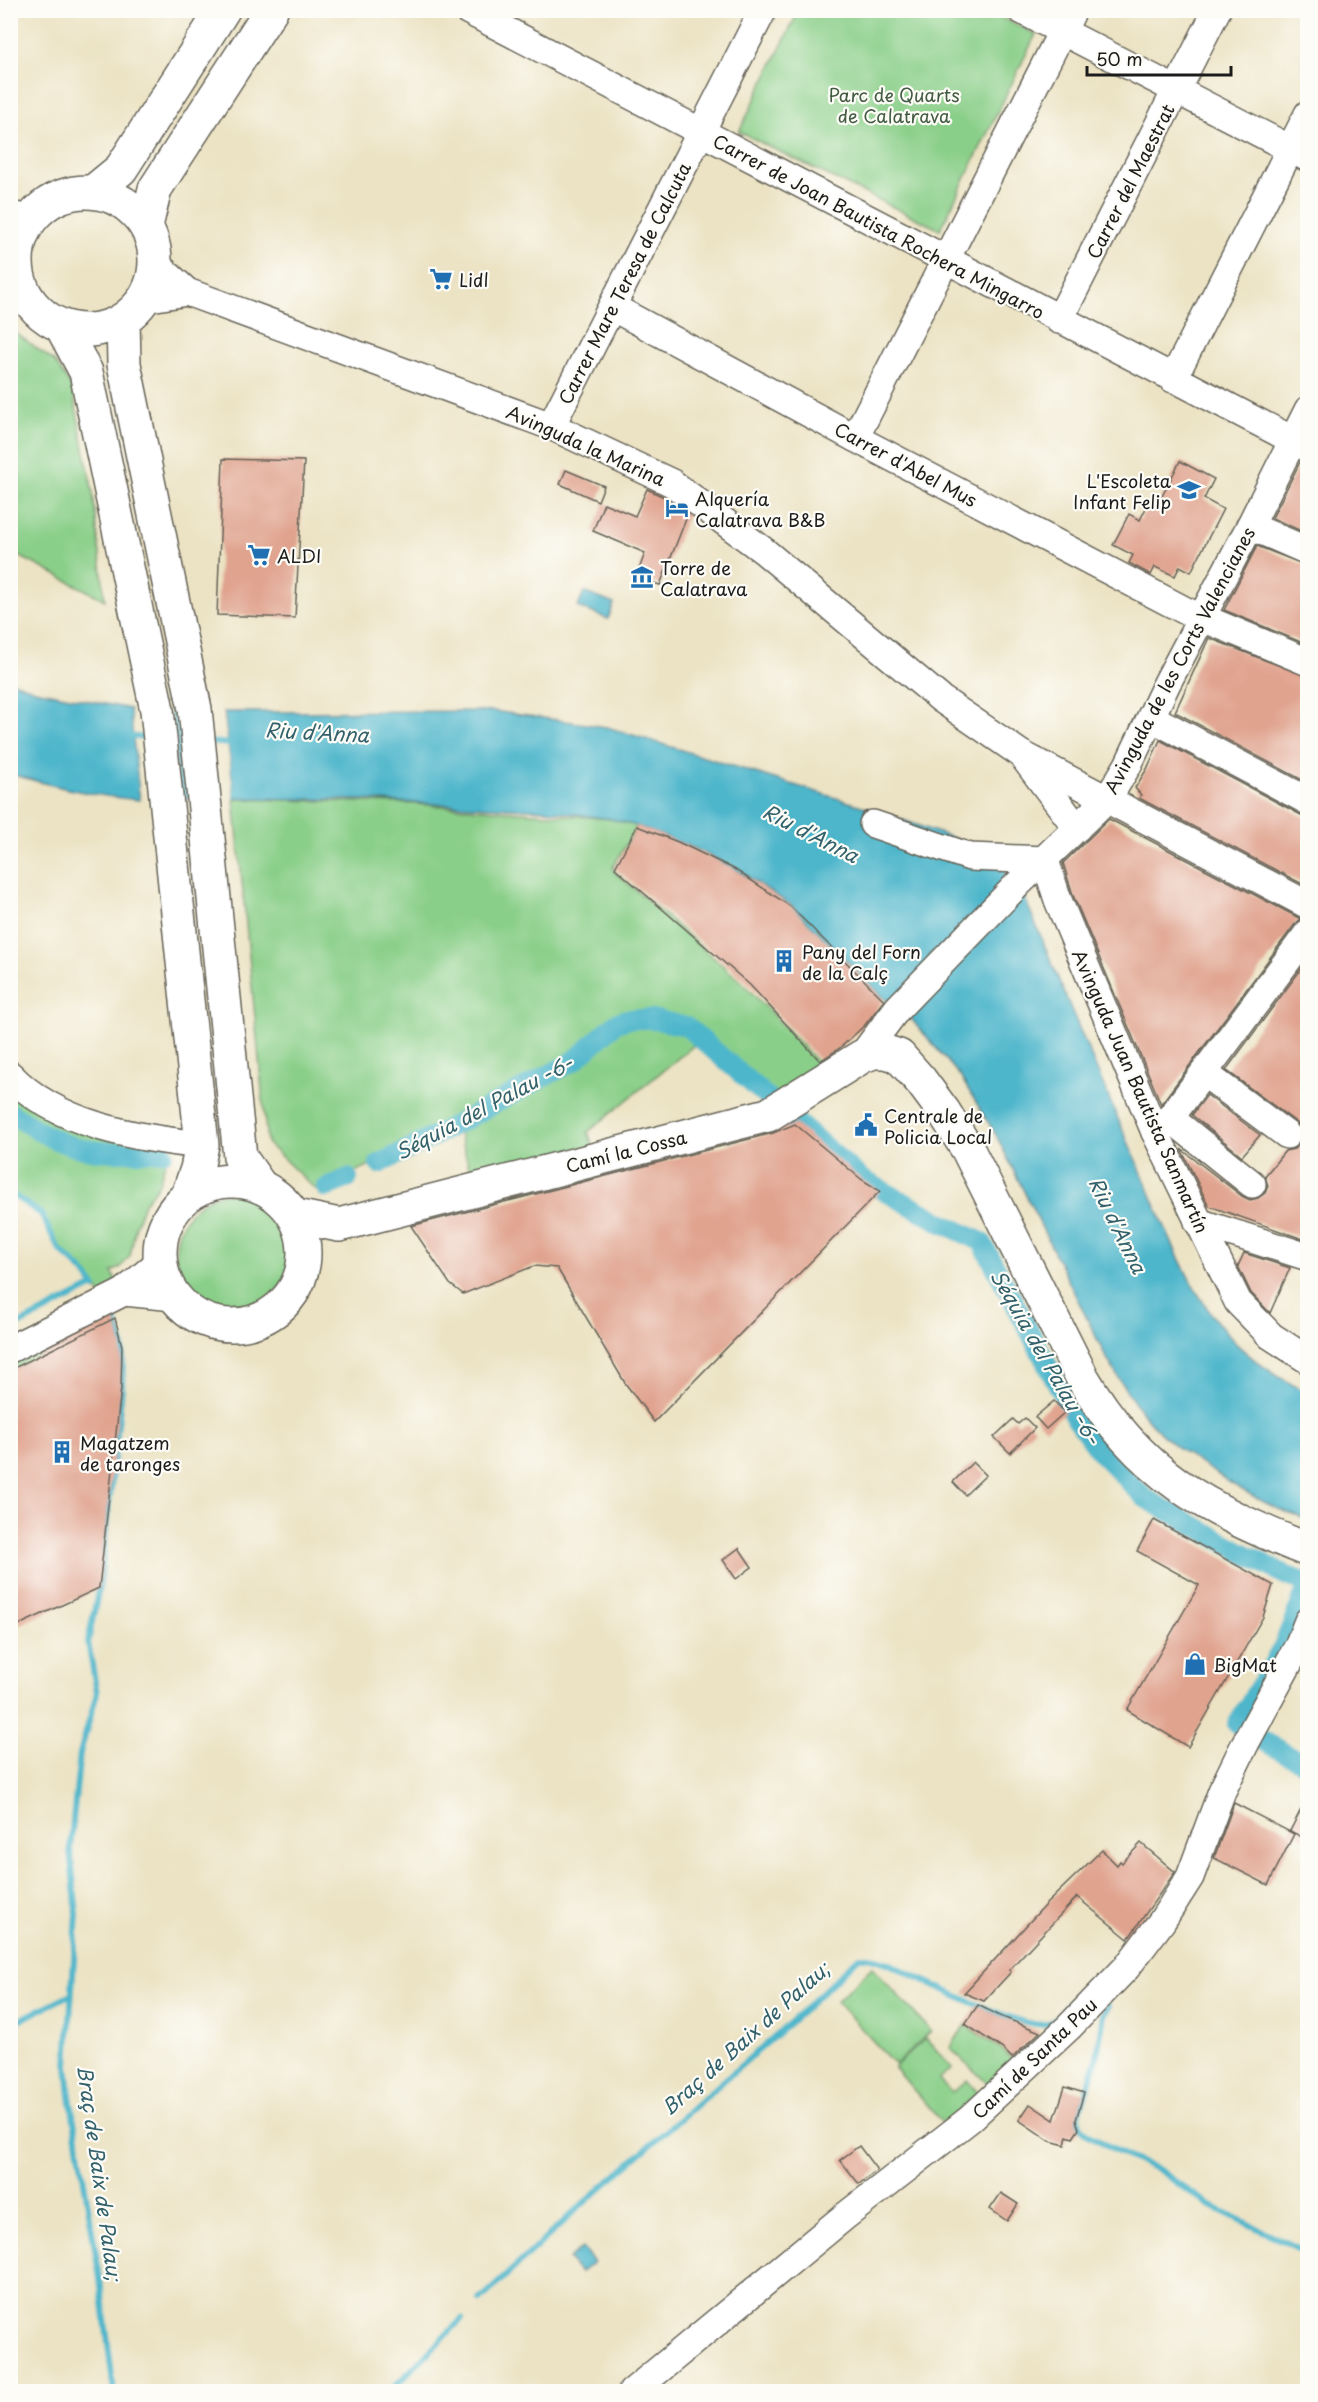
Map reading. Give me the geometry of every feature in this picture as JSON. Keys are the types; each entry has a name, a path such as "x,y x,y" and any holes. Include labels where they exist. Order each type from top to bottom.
{"main road":[{"path":"93,192 121,169 223,10"},
{"path":"146,226 155,189 271,10"},
{"path":"79,192 93,192 106,195 129,207 146,226 153,245 156,264 150,289 133,310 93,330 62,327 42,315 26,297 20,283 14,249 22,235 20,217 52,201 79,192"},
{"path":"133,310 124,364 195,709 240,1157 261,1187"},
{"path":"62,327 86,372 157,710 202,1145 188,1195"},
{"name":"Camí la Cossa","path":"305,1256 339,1226 768,1115 861,1057 873,1052 886,1052 899,1056"},
{"path":"899,1056 921,1080 968,1150 1082,1377 1119,1434 1152,1466 1198,1499 1249,1526 1308,1550"},
{"path":"223,1181 242,1181 261,1187 285,1204 295,1216 304,1242 305,1256 301,1275 293,1293 280,1308 263,1319 244,1325 224,1326 205,1321 188,1311 174,1298 164,1281 159,1262 159,1243 165,1225 174,1208 188,1195 205,1186 223,1181"},
{"name":"Camí la Cossa","path":"295,1216 339,1226"}],"street":[{"name":"Carrer de Joan Bautista Rochera Mingarro","path":"467,10 1299,444"},
{"name":"Carrer Mare Teresa de Calcuta","path":"551,426 763,10"},
{"path":"1021,10 1067,21 1176,90 1299,153"},
{"name":"Carrer del Maestrat","path":"1059,320 1217,10"},
{"path":"855,438 1067,21"},
{"path":"1173,379 1299,153 1308,114"},
{"name":"Avinguda la Marina","path":"156,264 186,292 551,426 672,483 764,551 941,699 1021,754"},
{"path":"133,310 186,292"},
{"name":"Carrer d'Abel Mus","path":"612,307 855,438 1202,619 1308,662"},
{"name":"Avinguda de les Corts Valencianes","path":"861,1057 895,1012 1017,885 1108,798 1128,765 1167,683 1250,526 1299,444 1308,410"},
{"path":"1250,526 1308,551"},
{"path":"1152,718 1308,801"},
{"path":"1021,754 1308,905"},
{"path":"1021,754 1077,828"},
{"path":"873,824 970,857 1045,860"},
{"name":"Avinguda Juan Bautista Sanmartín","path":"1045,860 1058,900 1163,1125 1198,1222 1238,1302 1271,1336 1308,1360"},
{"path":"1252,1184 1163,1125 1308,933"},
{"path":"895,1012 899,1056"},
{"path":"1204,1073 1287,1136"},
{"path":"10,1075 22,1087 52,1107 101,1126 202,1145"},
{"path":"1198,1222 1308,1257"},
{"path":"10,1349 124,1292 159,1262"},
{"path":"124,1292 174,1298"},
{"name":"Camí de Santa Pau","path":"632,2391 844,2217 970,2119 1069,2027 1126,1967 1162,1921 1190,1877 1222,1791 1298,1646 1308,1621"}],"green space":[{"name":"Parc de Quarts de Calatrava","path":"799,10 988,11 1036,34 940,230 739,132"},
{"path":"10,329 54,361 72,387 93,493 105,600 11,552"},
{"path":"234,799 401,803 611,819 637,826 613,867 614,871 745,985 821,1066 761,1104 698,1042 588,1132 594,1149 474,1183 456,1123 325,1187 315,1189 267,1143"},
{"path":"11,1090 170,1144 159,1184 144,1203 136,1225 130,1256 120,1268 112,1272 121,1291 104,1300 85,1271 64,1254 54,1241 42,1213 11,1192"},
{"path":"234,1193 256,1197 275,1210 288,1229 292,1251 288,1273 275,1292 256,1305 234,1309 212,1305 193,1292 180,1273 176,1251 180,1229 193,1210 212,1197"},
{"path":"106,1309 113,1319 11,1370 11,1356"},
{"path":"872,1967 931,2031 895,2065 836,2001"},
{"path":"965,2025 1002,2049 1014,2061 988,2084 950,2048"},
{"path":"926,2038 952,2068 939,2079 952,2093 967,2080 978,2093 943,2124 894,2067"}],"water":[{"path":"584,592 614,604 608,619 578,607"},
{"path":"11,681 35,690 130,709 140,800 74,790 11,774"},
{"path":"185,711 194,798 179,799 170,712"},
{"path":"493,711 607,727 875,810 975,846 1013,880 890,1004 791,905 734,868 694,848 637,826 611,819 546,810 363,800 234,798 224,712"},
{"path":"1024,896 1166,1229 1194,1287 1218,1323 1237,1344 1270,1371 1307,1392 1307,1519 1267,1504 1238,1488 1169,1441 1141,1411 1104,1353 996,1135 960,1076 907,1014"},
{"path":"582,2248 594,2262 580,2273 568,2259"}],"pier":[{"path":"131,710 134,715 143,800 141,803"},
{"path":"223,710 234,798 231,798"}],"building":[{"name":"ALDI","path":"223,459 304,461 295,618 217,615"},
{"path":"1180,461 1214,479 1204,499 1223,509 1191,572 1180,566 1175,576 1155,567 1151,575 1129,563 1133,555 1113,545 1129,514 1140,520 1151,498 1159,502"},
{"path":"1300,462 1308,464 1308,534 1272,518"},
{"path":"566,470 604,486 598,501 560,484"},
{"path":"647,489 664,497 688,514 660,585 636,578 645,553 593,531 604,503 635,516"},
{"path":"1257,546 1308,566 1308,645 1224,610"},
{"path":"1209,638 1308,677 1308,783 1175,712"},
{"path":"1160,740 1308,817 1308,887 1139,798 1141,795 1135,788 1147,769"},
{"path":"1109,819 1301,919 1161,1104 1073,895 1063,863"},
{"name":"Pany del Forn de la Calç","path":"637,826 678,842 734,869 790,906 884,1000 865,1025 841,1047 820,1061 750,985 615,868"},
{"path":"1308,960 1308,1228 1303,1239 1209,1206 1181,1149 1250,1200 1265,1193 1268,1186 1265,1176 1285,1151 1294,1149 1300,1144 1303,1136 1297,1123 1226,1070"},
{"path":"1207,1095 1260,1135 1242,1156 1192,1115"},
{"path":"795,1124 861,1179 880,1191 654,1422 625,1383 557,1268 534,1266 463,1294 450,1284 411,1226 773,1133"},
{"path":"1244,1253 1290,1268 1270,1313 1251,1293 1238,1266"},
{"name":"Magatzem de taronges","path":"115,1318 122,1346 121,1388 99,1588 10,1629 10,1370"},
{"path":"1054,1401 1065,1412 1046,1429 1035,1417"},
{"path":"1025,1418 1035,1428 1010,1453 994,1437 1013,1419 1018,1424"},
{"path":"973,1462 986,1475 965,1495 953,1482"},
{"name":"BigMat","path":"1154,1520 1273,1585 1263,1617 1188,1747 1127,1710 1199,1585 1137,1551"},
{"path":"739,1548 752,1567 736,1579 723,1560"},
{"path":"1308,1796 1308,1840 1290,1831"},
{"path":"1234,1803 1294,1834 1268,1885 1214,1858"},
{"path":"1141,1843 1175,1872 1128,1939 1077,1897 1009,1970 1011,1972 984,2001 964,1993 1046,1904 1102,1850 1117,1865 1120,1861 1122,1863"},
{"path":"978,2005 1040,2032 1012,2058 1003,2049 965,2024"},
{"path":"1065,2087 1084,2093 1076,2120 1079,2129 1073,2138 1067,2136 1065,2145 1050,2141 1019,2120 1030,2104 1054,2120"},
{"path":"859,2146 877,2170 859,2184 840,2160"},
{"path":"1001,2193 1018,2204 1007,2221 990,2209"}],"waterway":[{"name":"Riu d'Anna","path":"126,736 149,738"},
{"name":"Riu d'Anna","path":"207,742 233,744"},
{"name":"Séquia del Palau -6-","path":"379,1164 574,1061 616,1023 627,1019 651,1019 686,1026 766,1096"},
{"name":"Séquia del Palau -6-","path":"10,1113 38,1131 69,1145 108,1152 163,1152"},
{"name":"Séquia del Palau -6-","path":"793,1119 862,1179 982,1242 1076,1419 1101,1453 1145,1498 1287,1576 1308,1583"},
{"name":"Séquia del Palau -6-","path":"326,1188 348,1178"},
{"name":"Braç de Baix de Palau;","path":"10,1193 41,1214 59,1249 83,1271 95,1288"},
{"path":"10,1329 94,1286"},
{"name":"Braç de Baix de Palau;","path":"114,1318 123,1346 122,1388 100,1582 88,1642 97,1693 80,1753 70,1849 77,1914 67,2065 100,2279 114,2392"},
{"name":"Séquia del Palau -6-","path":"1237,1724 1282,1649 1308,1585"},
{"name":"Séquia del Palau -6-","path":"1260,1739 1308,1766"},
{"name":"Braç de Baix de Palau;","path":"480,2300 577,2209 792,2021 859,1957 885,1962 992,2011 1034,2024 1050,2023 1071,2002"},
{"path":"10,2025 71,1994"},
{"name":"Braç de Baix de Palau;","path":"1108,2006 1104,2015 1096,2062 1078,2117 1081,2127 1087,2134 1128,2157 1159,2170 1209,2205 1308,2253"},
{"name":"Braç de Baix de Palau;","path":"389,2392 462,2319"}],"place":[{"name":"Lidl","path":"441,279"},
{"name":"L'Escoleta Infant Felip","path":"1189,490"},
{"name":"Alquería Calatrava B&B","path":"677,508"},
{"name":"ALDI","path":"259,555"},
{"name":"Torre de Calatrava","path":"642,577"},
{"name":"Pany del Forn de la Calç","path":"784,961"},
{"name":"Centrale de Policia Local","path":"866,1125"},
{"name":"Magatzem de taronges","path":"62,1452"},
{"name":"BigMat","path":"1195,1664"}]}
